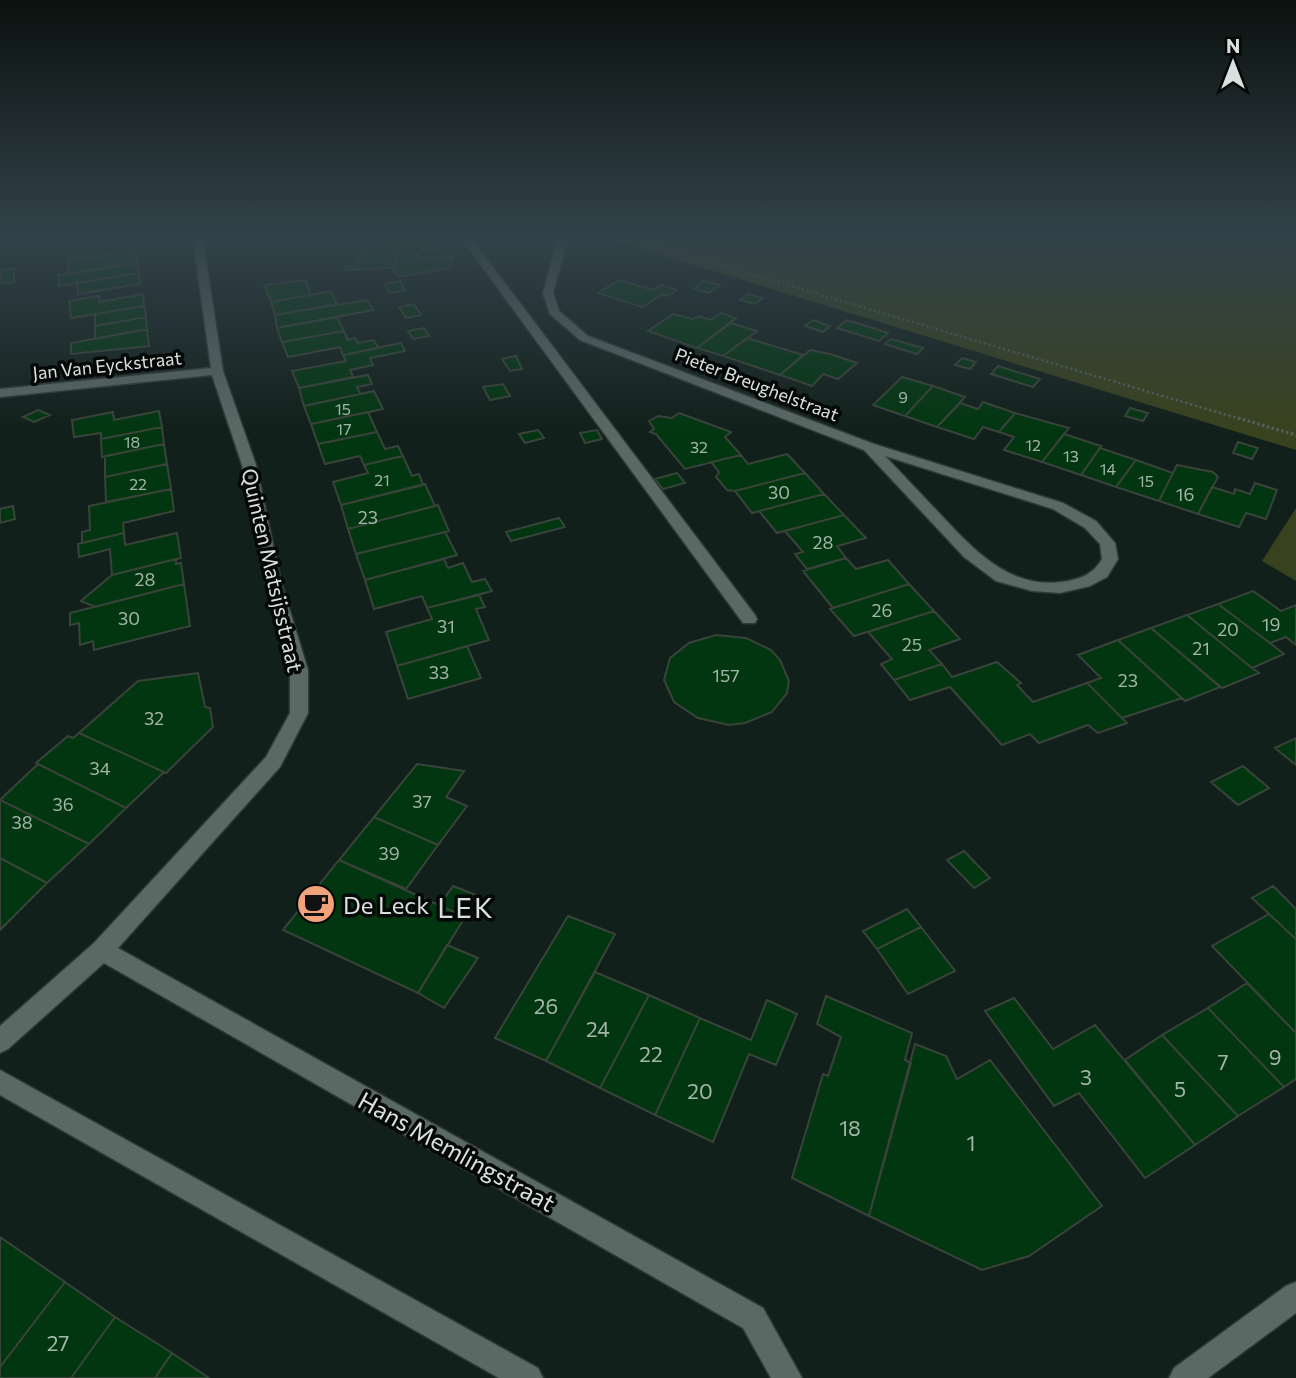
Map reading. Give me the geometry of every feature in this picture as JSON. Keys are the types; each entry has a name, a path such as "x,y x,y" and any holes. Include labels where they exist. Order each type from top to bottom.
{"street":[{"name":"Quinten Matsijsstraat","path":"0,1041 102,950 273,762 299,713 299,670 272,582 249,465 217,372 207,302"},
{"path":"514,302 749,619"},
{"name":"Pieter Breughelstraat","path":"551,302 554,312 583,338 869,447 1058,506 1096,528 1107,542 1111,556 1109,566 1097,579 1082,586 1051,589 1027,586 999,576 975,560 869,447"},
{"name":"Jan Van Eyckstraat","path":"0,393 217,372"},
{"name":"Hans Memlingstraat","path":"102,950 753,1318 787,1378"},
{"path":"0,1082 528,1378"},
{"path":"1184,1378 1296,1296"}],"path":[{"path":"847,302 1296,435"}],"green space":[{"path":"815,302 1296,302 1296,450"},
{"path":"1296,508 1296,581 1262,561"}],"building":[{"path":"69,302 144,302 144,306 71,318"},
{"path":"271,302 337,304 275,315"},
{"path":"353,302 368,302 373,310 277,328 275,315"},
{"path":"627,302 650,302 642,307"},
{"path":"414,304 421,315 406,318 399,307"},
{"path":"144,306 146,317 95,326 95,314"},
{"path":"721,313 736,318 697,348 648,331 673,314 693,319 699,316 710,320"},
{"path":"146,317 147,329 95,339 95,326"},
{"path":"337,317 344,331 282,342 277,328"},
{"path":"813,320 830,326 823,332 805,326"},
{"path":"847,320 888,333 879,341 837,328"},
{"path":"731,323 757,331 723,356 697,348"},
{"path":"424,328 429,336 413,339 408,331"},
{"path":"147,329 149,346 71,354 71,343"},
{"path":"344,331 348,340 355,338 358,343 374,340 378,348 343,355 340,347 288,357 282,342"},
{"path":"747,338 803,355 780,375 723,356"},
{"path":"891,339 923,348 917,354 885,344"},
{"path":"401,343 405,351 370,358 373,365 350,370 353,377 299,388 292,371 346,361 343,355"},
{"path":"810,350 857,363 838,379 823,374 812,386 780,375"},
{"path":"516,356 522,369 510,371 502,359"},
{"path":"962,358 976,362 970,369 955,365"},
{"path":"998,366 1040,379 1033,387 991,374"},
{"path":"368,375 372,384 357,387 360,394 304,406 299,388"},
{"path":"902,377 933,386 905,416 873,405"},
{"path":"503,384 510,396 490,400 483,387"},
{"path":"933,386 965,397 937,427 905,416"},
{"path":"374,391 383,409 311,424 304,406"},
{"path":"983,402 1015,413 999,432 983,427 974,439 937,427 960,403 978,409"},
{"path":"1130,408 1148,413 1143,421 1125,416"},
{"path":"38,410 50,415 34,422 23,417"},
{"path":"159,411 162,427 101,439 101,433 74,437 72,420 113,412 114,420"},
{"path":"368,412 377,432 318,444 311,424"},
{"path":"679,413 731,432 725,437 741,455 685,469 656,434 650,432 654,429 649,421 658,416 672,418"},
{"path":"1015,413 1069,428 1042,462 1004,450 1014,437 999,432"},
{"path":"162,427 164,444 102,457 101,439"},
{"path":"538,430 544,438 525,443 519,434"},
{"path":"597,430 602,439 585,443 580,433"},
{"path":"377,432 385,449 398,446 403,456 364,465 360,456 325,464 318,444"},
{"path":"1064,434 1101,446 1081,475 1042,462"},
{"path":"1238,442 1258,448 1252,459 1233,453"},
{"path":"164,444 167,464 105,477 105,456"},
{"path":"1100,448 1136,460 1116,487 1081,475"},
{"path":"787,454 805,473 735,491 727,490 716,477 719,472 711,462 741,455 748,464"},
{"path":"403,456 412,476 419,474 423,485 341,505 333,482 368,473 364,465"},
{"path":"1136,460 1173,473 1159,501 1116,487"},
{"path":"167,464 171,489 106,502 105,477"},
{"path":"1177,465 1213,472 1218,477 1198,514 1159,501"},
{"path":"677,473 685,483 663,489 655,479"},
{"path":"805,473 824,494 752,513 735,491"},
{"path":"1255,483 1277,490 1266,519 1246,513 1239,527 1198,514 1212,487 1234,494 1235,489 1250,494"},
{"path":"425,484 435,506 348,529 341,505"},
{"path":"171,489 174,511 123,523 124,533 82,543 82,532 90,530 89,506"},
{"path":"824,494 844,515 777,533 759,511"},
{"path":"438,505 449,531 356,554 348,529"},
{"path":"13,506 15,519 0,523 0,509"},
{"path":"844,515 866,538 837,546 846,558 807,569 795,554 803,552 785,531"},
{"path":"559,518 565,527 511,541 506,532"},
{"path":"445,532 457,555 365,580 356,554"},
{"path":"124,533 125,545 177,533 181,558 112,575 110,549 79,557 78,544"},
{"path":"846,558 856,569 888,560 909,584 833,608 803,571"},
{"path":"176,559 176,564 181,563 184,584 95,607 81,601 112,575"},
{"path":"444,559 448,568 463,563 472,582 485,579 492,591 427,608 422,596 374,609 365,580"},
{"path":"184,584 190,626 94,650 93,641 80,645 79,623 70,625 70,613"},
{"path":"909,584 934,611 854,636 830,609"},
{"path":"1253,591 1281,611 1296,605 1296,645 1286,637 1270,643 1218,604"},
{"path":"479,595 485,607 476,609 489,640 397,666 386,632 432,619 427,608"},
{"path":"1218,604 1284,654 1252,668 1187,615"},
{"path":"934,611 960,639 929,650 942,664 894,680 881,664 892,659 868,632"},
{"path":"1187,615 1259,673 1222,688 1151,628"},
{"path":"1151,628 1220,687 1185,701 1118,640"},
{"path":"716,635 746,638 771,650 780,660 789,681 787,693 772,712 745,723 729,725 698,718 674,702 664,680 670,658 689,643"},
{"path":"1118,640 1182,698 1122,718 1087,683 1101,678 1078,655"},
{"path":"467,646 481,678 408,699 397,666"},
{"path":"997,662 1021,683 1017,685 1033,702 1087,683 1127,723 1098,733 1088,725 1039,743 1030,734 1002,745 950,687 910,700 894,680 942,664 952,677"},
{"path":"198,673 205,707 210,708 213,727 166,773 79,733 138,681"},
{"path":"79,733 164,772 126,808 36,763 68,736 73,738"},
{"path":"1296,738 1296,765 1275,748"},
{"path":"38,764 126,808 89,844 0,800"},
{"path":"417,764 464,771 446,797 467,806 438,845 374,817"},
{"path":"1243,766 1269,788 1238,805 1211,782"},
{"path":"0,800 89,844 47,883 0,858"},
{"path":"374,817 438,845 406,889 339,860"},
{"path":"964,851 990,878 974,888 947,860"},
{"path":"0,858 47,883 0,930"},
{"path":"339,860 465,917 418,993 283,930"},
{"path":"453,886 476,895 462,915 439,906"},
{"path":"1273,886 1296,909 1296,939 1252,898"},
{"path":"907,909 921,927 877,949 863,931"},
{"path":"1269,914 1296,939 1296,1033 1212,946"},
{"path":"568,916 615,934 546,1061 495,1038"},
{"path":"921,927 955,971 908,994 877,949"},
{"path":"447,945 478,958 444,1008 418,993"},
{"path":"595,972 649,995 600,1088 546,1061"},
{"path":"1247,983 1296,1033 1296,1079 1284,1087 1208,1008"},
{"path":"649,995 700,1018 655,1115 600,1088"},
{"path":"826,996 912,1033 905,1060 911,1063 869,1216 792,1178 823,1074 828,1076 841,1037 817,1024"},
{"path":"1014,998 1053,1049 1095,1025 1195,1145 1145,1178 1079,1093 1054,1106 985,1011"},
{"path":"767,1000 797,1014 776,1065 749,1054 713,1142 655,1115 700,1018 751,1040"},
{"path":"1208,1008 1284,1087 1238,1116 1162,1035"},
{"path":"1162,1035 1238,1116 1195,1145 1125,1060"},
{"path":"915,1044 946,1056 957,1079 990,1060 1102,1206 1029,1256 982,1270 869,1216"},
{"path":"0,1237 65,1282 0,1367"},
{"path":"65,1282 115,1317 71,1378 0,1378 0,1367"},
{"path":"115,1317 172,1353 155,1378 71,1378"},
{"path":"172,1353 209,1378 155,1378"}],"place":[{"name":"De Leck","path":"316,904"}],"district":[{"name":"LEK","path":"466,907"}]}
